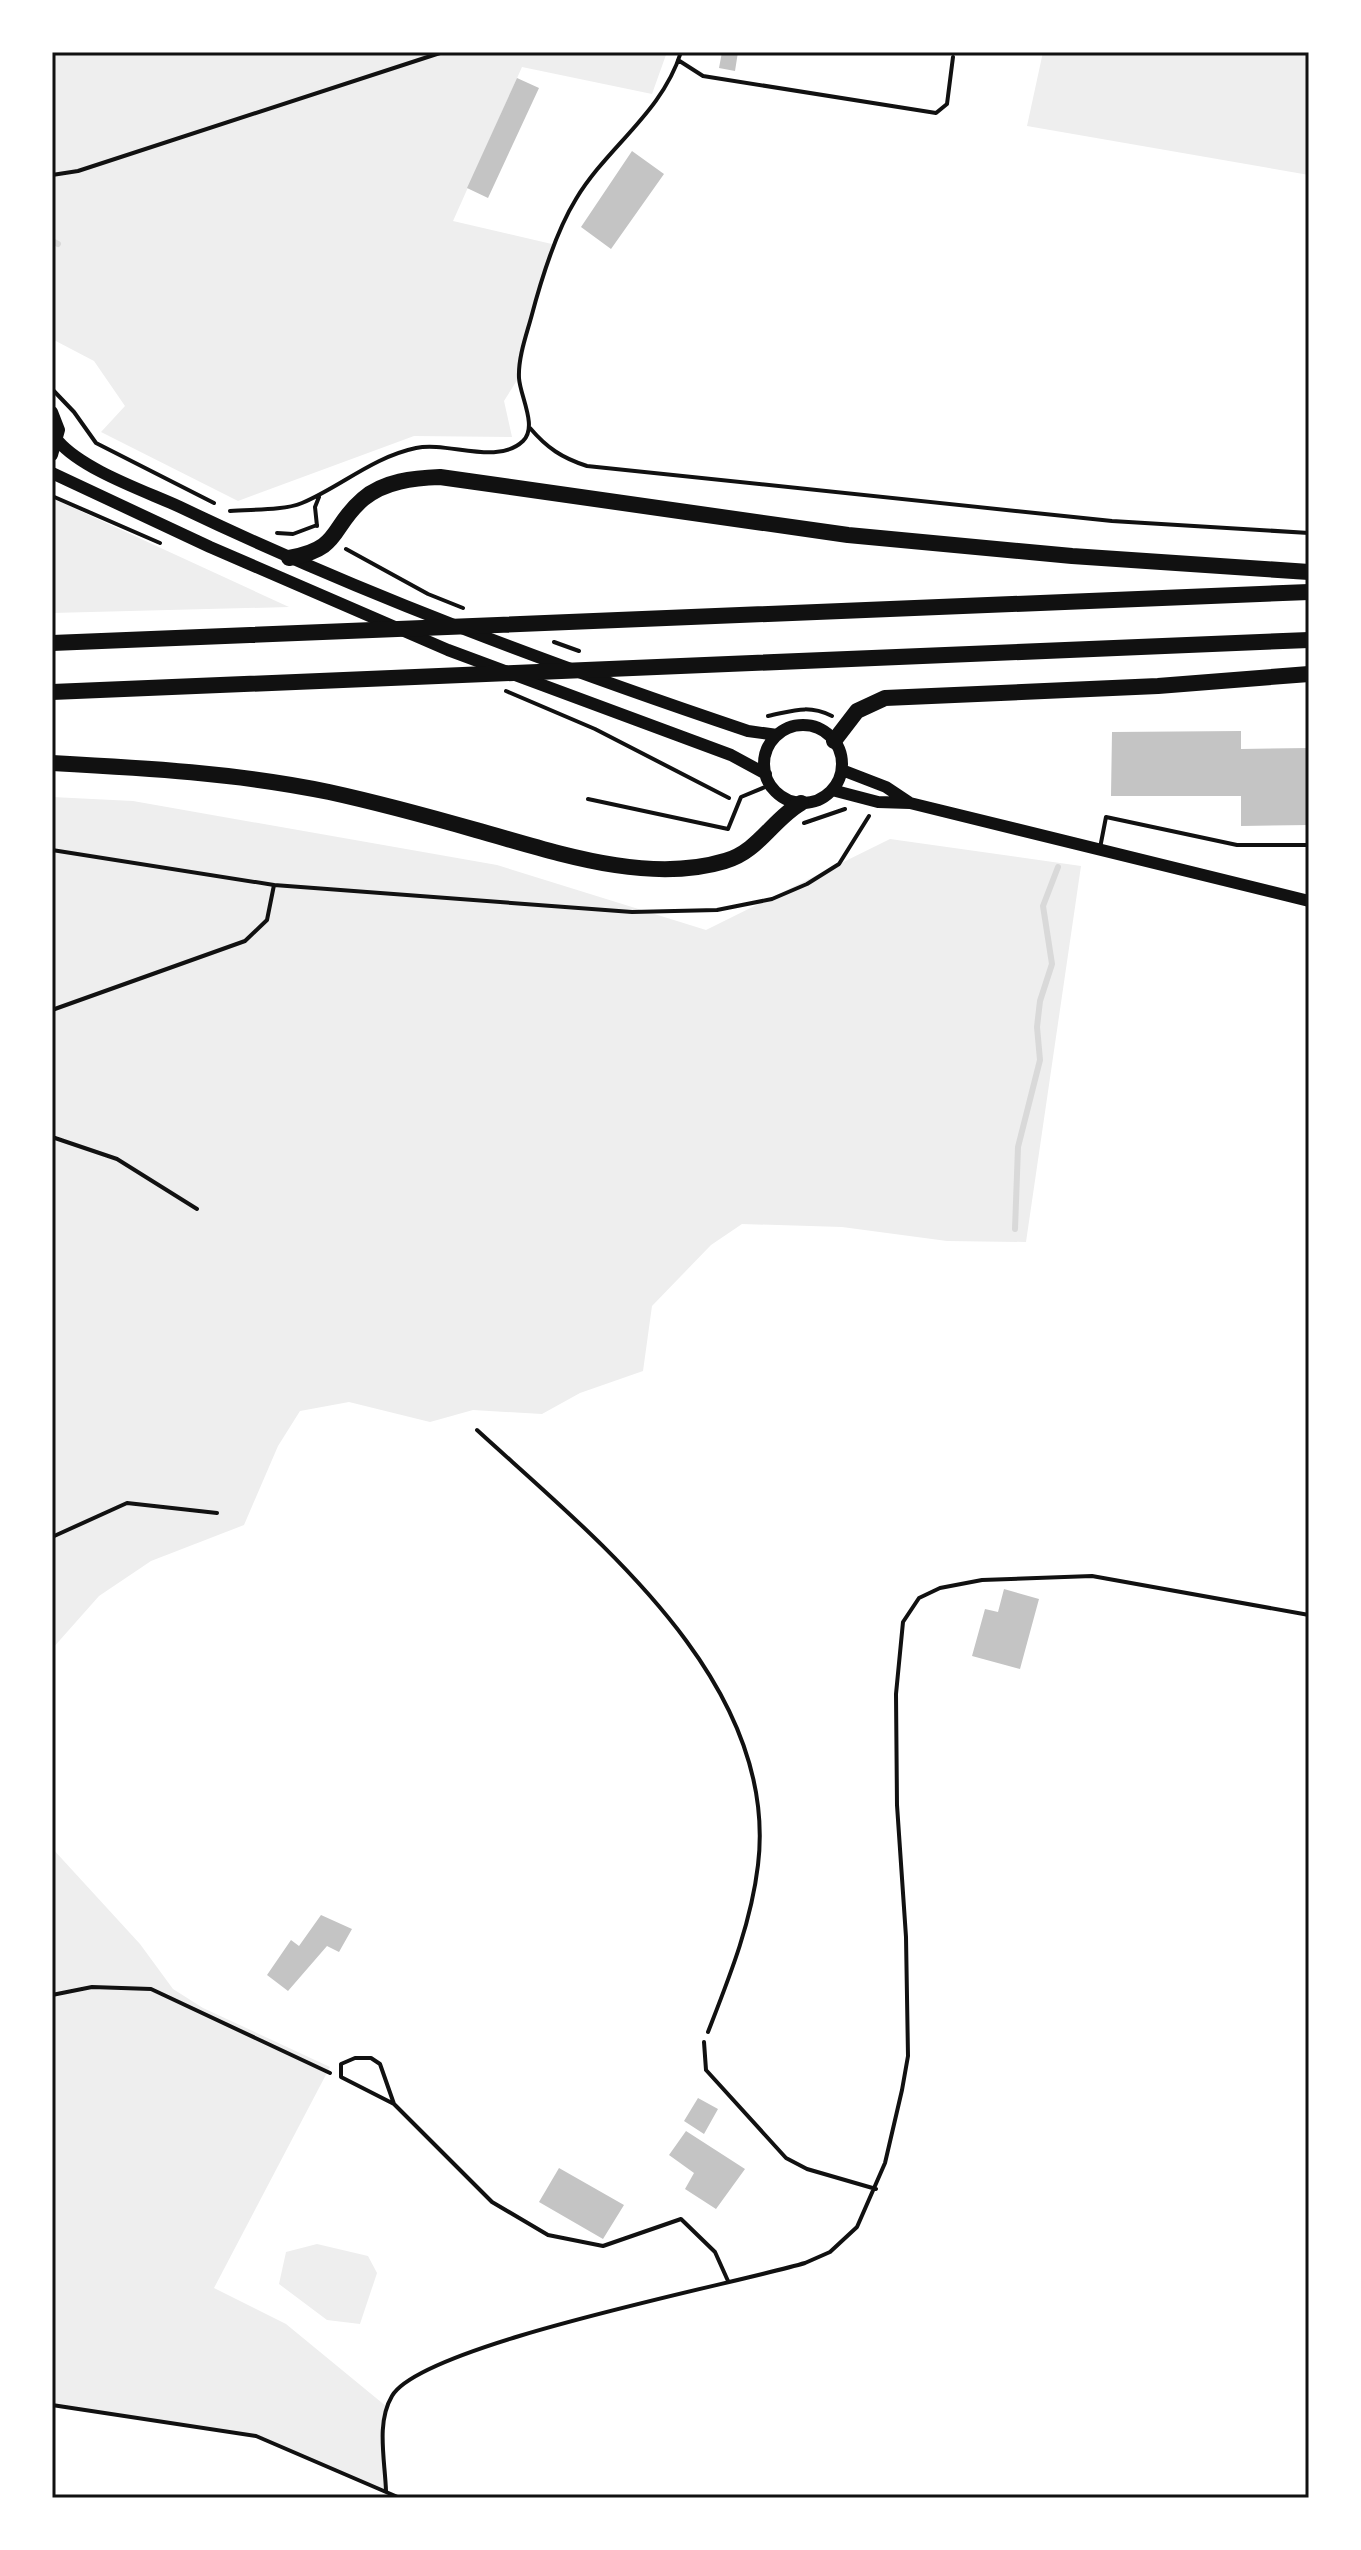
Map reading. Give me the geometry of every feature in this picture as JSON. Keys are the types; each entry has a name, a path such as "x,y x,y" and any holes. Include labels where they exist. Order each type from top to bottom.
{"highway":[{"path":"289,558 313,552 331,540 368,495 395,483 440,477 848,535 1072,556 1309,572"},
{"path":"52,643 285,635 435,625 583,622 1309,592"},
{"path":"52,692 1309,640"},
{"path":"834,741 857,711 885,698 1144,687 1309,674"},
{"path":"52,763 192,773 305,788 419,813 584,861 632,867 699,866 733,858 753,847 780,816 801,803"}],"main road":[{"path":"52,412 59,430 52,455"},
{"path":"58,441 102,470 289,558 430,617 640,695 748,731 777,735"},
{"path":"52,473 210,547 448,650 731,755 768,780 779,794 801,803 812,802 832,790 842,770 834,741 814,726 788,728 777,735 766,753 768,780"},
{"path":"842,770 886,787 910,803"},
{"path":"832,790 878,802 910,803 1309,901"}],"lane":[{"path":"588,799 728,829 741,797 768,780"},
{"path":"1100,851 1106,817 1237,845 1309,845"},
{"path":"386,2491 382,2419 393,2394 413,2377 531,2333 728,2281 778,2271 830,2252 857,2227 876,2189 892,2139 908,2056 896,1694 903,1622 919,1598 940,1588 982,1580 1092,1576 1309,1615"},
{"path":"704,2042 706,2070 786,2158 807,2169 876,2189"},
{"path":"394,2104 380,2064 371,2058 355,2058 341,2064 341,2077 394,2104 492,2202 548,2235 603,2246 681,2219 715,2252 728,2281"},
{"path":"52,2405 256,2436 400,2498"}],"path":[{"path":"52,175 78,171 443,52"},
{"path":"681,52 644,118 575,199 532,315 519,377 530,428 546,447 587,466 1112,521 1309,533"},
{"path":"678,60 703,76 936,113 947,104 953,57"},
{"path":"52,389 74,412 96,443 240,516"},
{"path":"230,511 298,505 320,495 341,479 419,447 510,449 525,440 530,428"},
{"path":"320,495 315,507 317,525 331,540 428,594"},
{"path":"269,530 293,534 317,525"},
{"path":"52,850 274,885 632,912 717,910 772,899 807,884 839,864 878,802"},
{"path":"52,1010 245,941 267,920 274,885"},
{"path":"52,1137 117,1159 197,1209"},
{"path":"477,1430 596,1539 671,1623 718,1686 740,1731 756,1791 758,1863 741,1947 704,2042"},
{"path":"52,1537 127,1503 217,1513"},
{"path":"52,1995 92,1987 151,1989 290,2057 341,2077"}],"shaded area":[{"path":"52,52 667,52 652,94 522,67 453,221 556,245 532,315 519,377 504,401 512,437 414,436 238,501 101,432 125,406 94,361 52,339"},
{"path":"1043,52 1309,52 1309,175 1027,126"},
{"path":"52,498 289,607 52,613"},
{"path":"52,797 133,801 497,865 706,930 890,839 1081,866 1026,1242 947,1241 842,1227 742,1224 711,1245 652,1306 643,1371 580,1393 542,1414 473,1410 430,1422 349,1402 300,1411 278,1446 244,1525 151,1561 99,1596 52,1649"},
{"path":"52,1848 140,1944 173,1989 203,2008 330,2067 214,2288 286,2324 387,2407 382,2419 386,2491 256,2436 52,2405"},
{"path":"317,2244 368,2256 377,2273 360,2324 327,2320 279,2284 286,2252"}],"building":[{"path":"722,52 738,52 735,71 719,68"},
{"path":"517,78 539,88 488,198 467,188"},
{"path":"632,151 664,174 611,249 581,227"},
{"path":"1241,731 1241,749 1309,748 1309,825 1241,826 1241,796 1111,796 1112,732"},
{"path":"1004,1589 1039,1599 1020,1669 972,1656 985,1609 998,1612"},
{"path":"321,1915 352,1929 339,1952 327,1946 288,1991 267,1975 291,1940 299,1946"},
{"path":"698,2098 718,2109 704,2134 684,2121"},
{"path":"686,2131 745,2169 716,2209 685,2189 694,2173 669,2155"},
{"path":"559,2168 624,2205 603,2239 539,2202"}],"waterway":[{"path":"52,241 58,244"},
{"path":"1015,1229 1018,1147 1040,1060 1037,1027 1040,1001 1052,964 1043,906 1058,867"}]}
